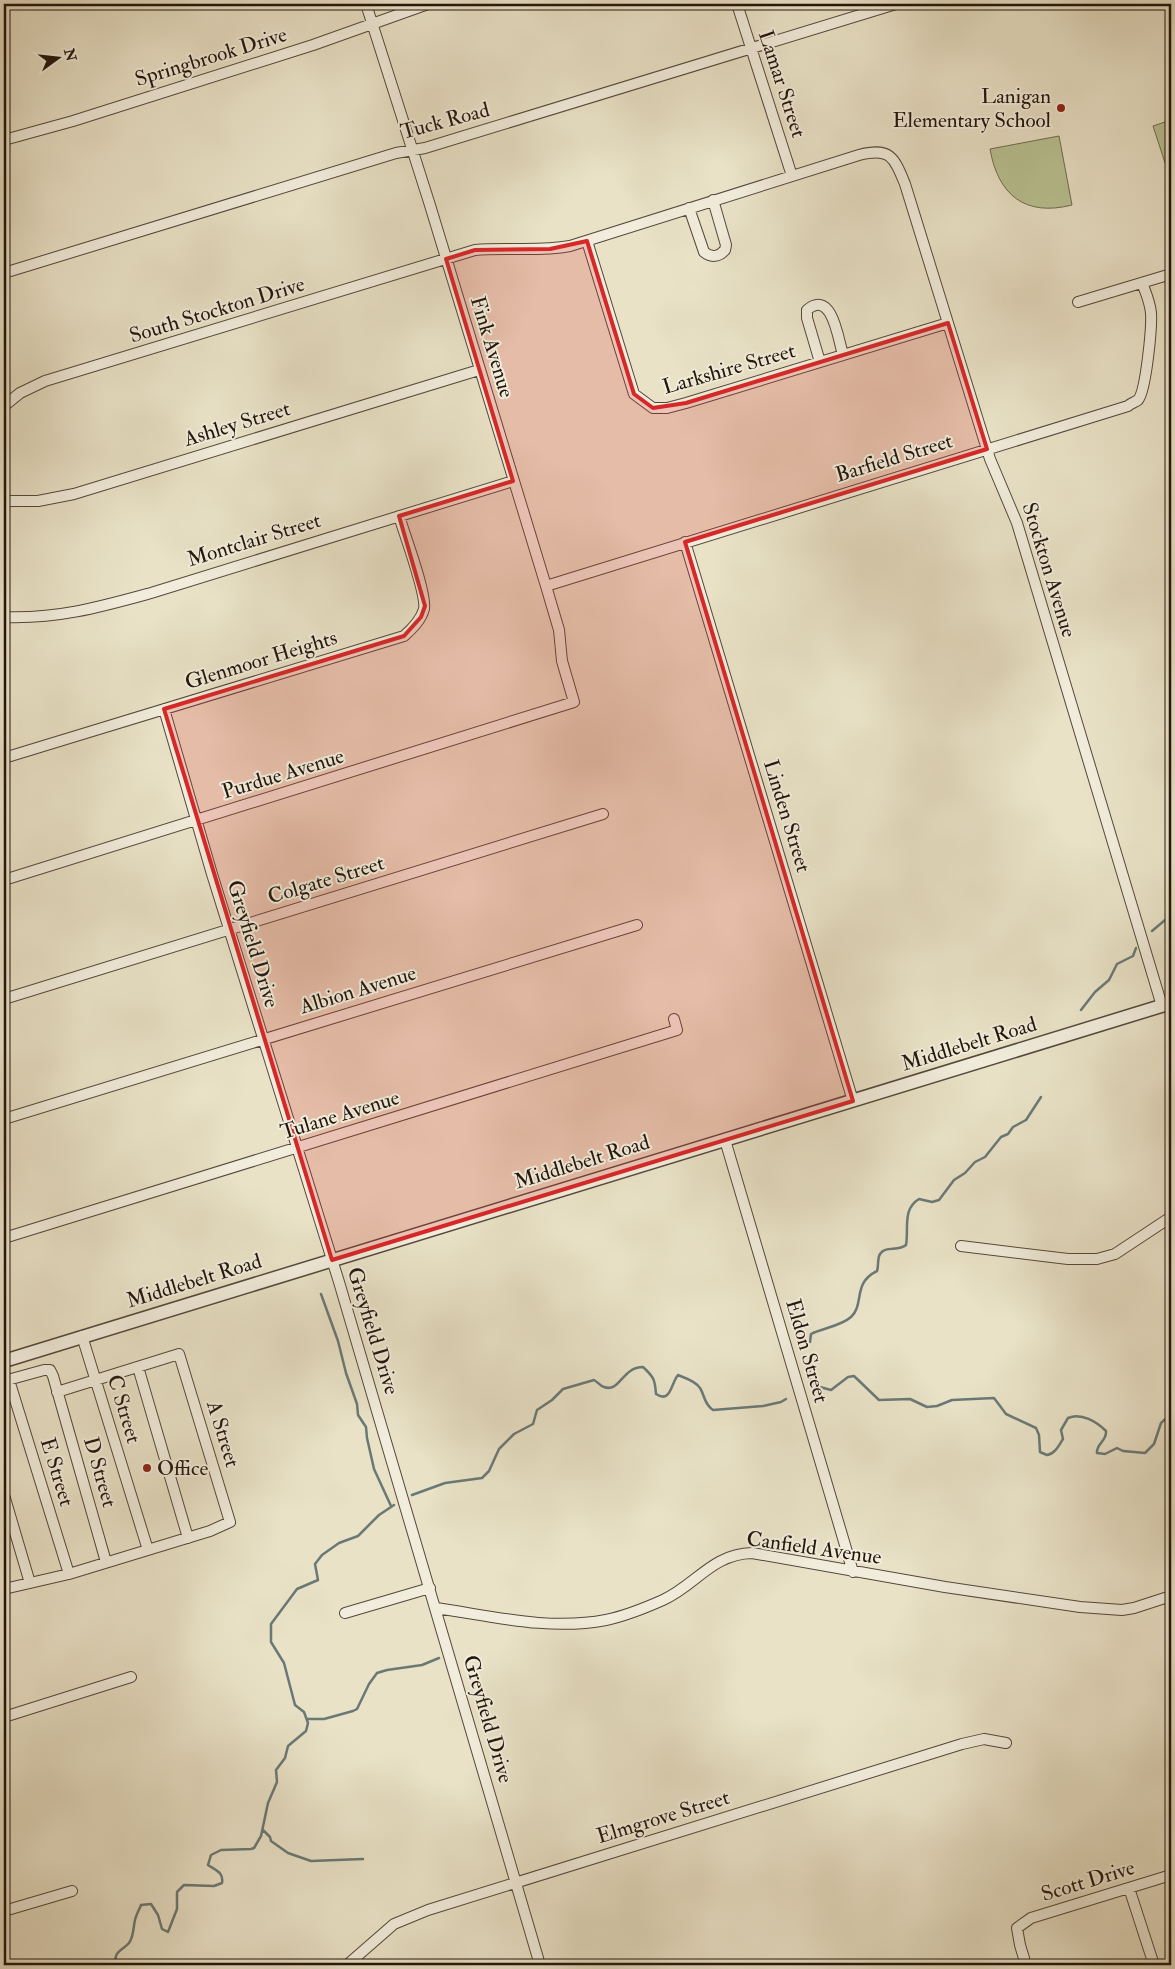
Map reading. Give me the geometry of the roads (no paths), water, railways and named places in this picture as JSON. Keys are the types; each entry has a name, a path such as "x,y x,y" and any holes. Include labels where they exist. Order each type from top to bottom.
{"street":[{"name":"Fink Avenue","path":"366,4 413,150 546,586 559,630 562,661 574,702"},
{"name":"Springbrook Drive","path":"4,140 197,82 428,4"},
{"name":"Lamar Street","path":"737,4 792,176"},
{"name":"Tuck Road","path":"4,273 396,153 413,150 548,111 896,4"},
{"name":"South Stockton Drive","path":"4,406 20,393 45,381 475,250 550,249 587,240 874,151 886,153"},
{"name":"Stockton Avenue","path":"886,153 896,162 905,184 987,449 1015,517 1166,1005"},
{"path":"689,208 704,252 711,256 717,256 725,250 726,245 713,200"},
{"name":"Larkshire Street","path":"587,240 634,394 653,408 667,408 686,403 948,323"},
{"path":"1078,302 1171,274"},
{"name":"Barfield Street","path":"546,586 1128,406 1137,400 1143,390 1144,383 1151,318 1148,297 1142,283"},
{"name":"Larkshire Street","path":"820,362 807,318 807,310 814,305 826,306 843,355"},
{"name":"Ashley Street","path":"4,501 38,501 74,494 479,370"},
{"name":"Montclair Street","path":"4,617 44,617 96,608 151,593 513,481"},
{"name":"Glenmoor Heights","path":"4,758 404,636 421,617 425,606 423,592 399,516"},
{"name":"Linden Street","path":"685,542 852,1100"},
{"name":"Purdue Avenue","path":"4,880 574,702"},
{"name":"Greyfield Drive","path":"164,709 196,820 332,1260 540,1965"},
{"name":"Colgate Street","path":"4,1000 603,814"},
{"name":"Albion Avenue","path":"4,1119 637,925"},
{"name":"Middlebelt Road","path":"4,1361 1166,1005"},
{"name":"Tulane Avenue","path":"4,1238 677,1030 674,1019"},
{"name":"Eldon Street","path":"725,1140 853,1572"},
{"path":"961,1246 1068,1259 1097,1259 1115,1254 1171,1217"},
{"name":"C Street","path":"82,1336 148,1550"},
{"name":"A Street","path":"57,1392 179,1354 230,1522 188,1538"},
{"path":"4,1589 69,1574 188,1538 138,1367"},
{"name":"D Street","path":"6,1381 50,1370 106,1562"},
{"name":"E Street","path":"6,1381 69,1574"},
{"path":"4,1495 30,1583"},
{"name":"Canfield Avenue","path":"436,1608 543,1624 582,1624 607,1620 666,1599 724,1558 736,1554 752,1553 853,1572 1080,1608 1108,1610 1134,1608 1171,1596"},
{"path":"345,1613 430,1588"},
{"path":"4,1717 131,1678"},
{"name":"Elmgrove Street","path":"347,1965 379,1936 406,1918 962,1744 984,1740 1006,1743"},
{"name":"Scott Drive","path":"1026,1965 1017,1928 1031,1918 1171,1875"},
{"path":"1130,1888 1154,1965"},
{"path":"4,1911 72,1891"}],"waterway":[{"path":"1152,931 1171,915"},
{"path":"1081,1010 1095,992 1109,980 1117,964 1133,956 1136,948"},
{"path":"810,1342 811,1334 842,1323 855,1312 861,1287 864,1281 877,1271 880,1254 885,1250 906,1245 908,1214 914,1203 919,1199 932,1202 939,1200 954,1180 965,1173 975,1162 985,1157 1001,1137 1008,1134 1013,1127 1026,1120 1041,1097"},
{"path":"321,1294 338,1341 346,1373 357,1404 358,1415 366,1427 374,1469 391,1506"},
{"path":"811,1354 809,1361 810,1382 815,1387"},
{"path":"412,1495 445,1483 482,1478 489,1471 499,1449 514,1434 533,1424 537,1410 552,1400 563,1389 594,1380 609,1388 636,1368 643,1367 650,1373 656,1394 661,1396 668,1394 678,1375 693,1382 700,1388 706,1403 713,1410 763,1406 786,1399"},
{"path":"813,1388 820,1387 831,1390 848,1377 854,1376 879,1400 910,1399 927,1407 937,1406 952,1400 994,1398 1006,1414 1036,1428 1039,1435 1040,1452 1047,1455 1055,1451 1063,1439 1061,1430 1068,1418 1073,1416 1093,1421 1106,1431 1105,1437 1097,1450 1097,1453 1105,1454 1117,1448 1123,1451 1145,1453 1154,1444 1161,1423 1171,1414"},
{"path":"116,1965 117,1954 132,1938 135,1918 141,1905 151,1904 158,1915 162,1929 168,1932 177,1909 177,1892 184,1885 214,1886 222,1883 222,1876 208,1865 211,1855 221,1850 254,1848 261,1836 268,1803 277,1782 276,1770 285,1758 288,1746 306,1731 308,1723 304,1712 295,1705 284,1663 271,1642 271,1624 297,1589 318,1580 315,1564 322,1555 339,1543 358,1536 379,1515 394,1505"},
{"path":"307,1719 324,1719 357,1709 369,1684 377,1673 422,1665 439,1658"},
{"path":"263,1830 270,1837 271,1841 288,1853 311,1861 363,1859"}],"place":[{"name":"Lanigan Elementary School","path":"1061,108"},
{"name":"Office","path":"147,1468"}]}
